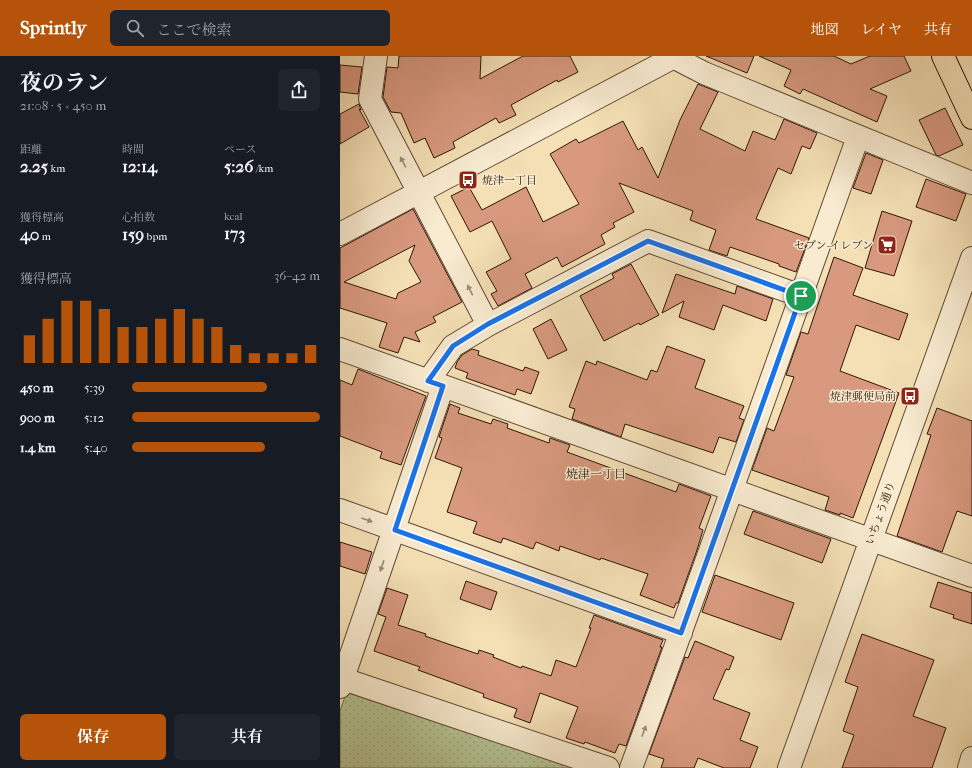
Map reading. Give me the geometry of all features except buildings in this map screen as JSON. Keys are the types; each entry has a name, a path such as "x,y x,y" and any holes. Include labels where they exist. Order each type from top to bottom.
{"main road":[{"path":"943,56 972,118"}],"street":[{"path":"376,56 370,99 488,324"},
{"path":"340,234 674,56 704,73 972,183"},
{"path":"631,768 681,633 858,137"},
{"path":"608,768 341,681 395,530 435,384 453,346 488,324 648,241 801,296"},
{"name":"いちょう通り","path":"789,768 972,258"},
{"path":"340,349 972,576"},
{"path":"340,510 681,633"},
{"path":"969,768 972,758"}],"green space":[{"path":"347,691 585,768 340,768 340,711"}],"place":[{"name":"焼津一丁目","path":"468,180"},
{"name":"セブン-イレブン","path":"887,245"},
{"name":"焼津郵便局前","path":"910,396"}],"district":[{"name":"焼津一丁目","path":"596,474"}],"route":[{"path":"648,241 801,296 681,633 395,530 443,386 428,381 453,346 488,324 648,241"}]}
